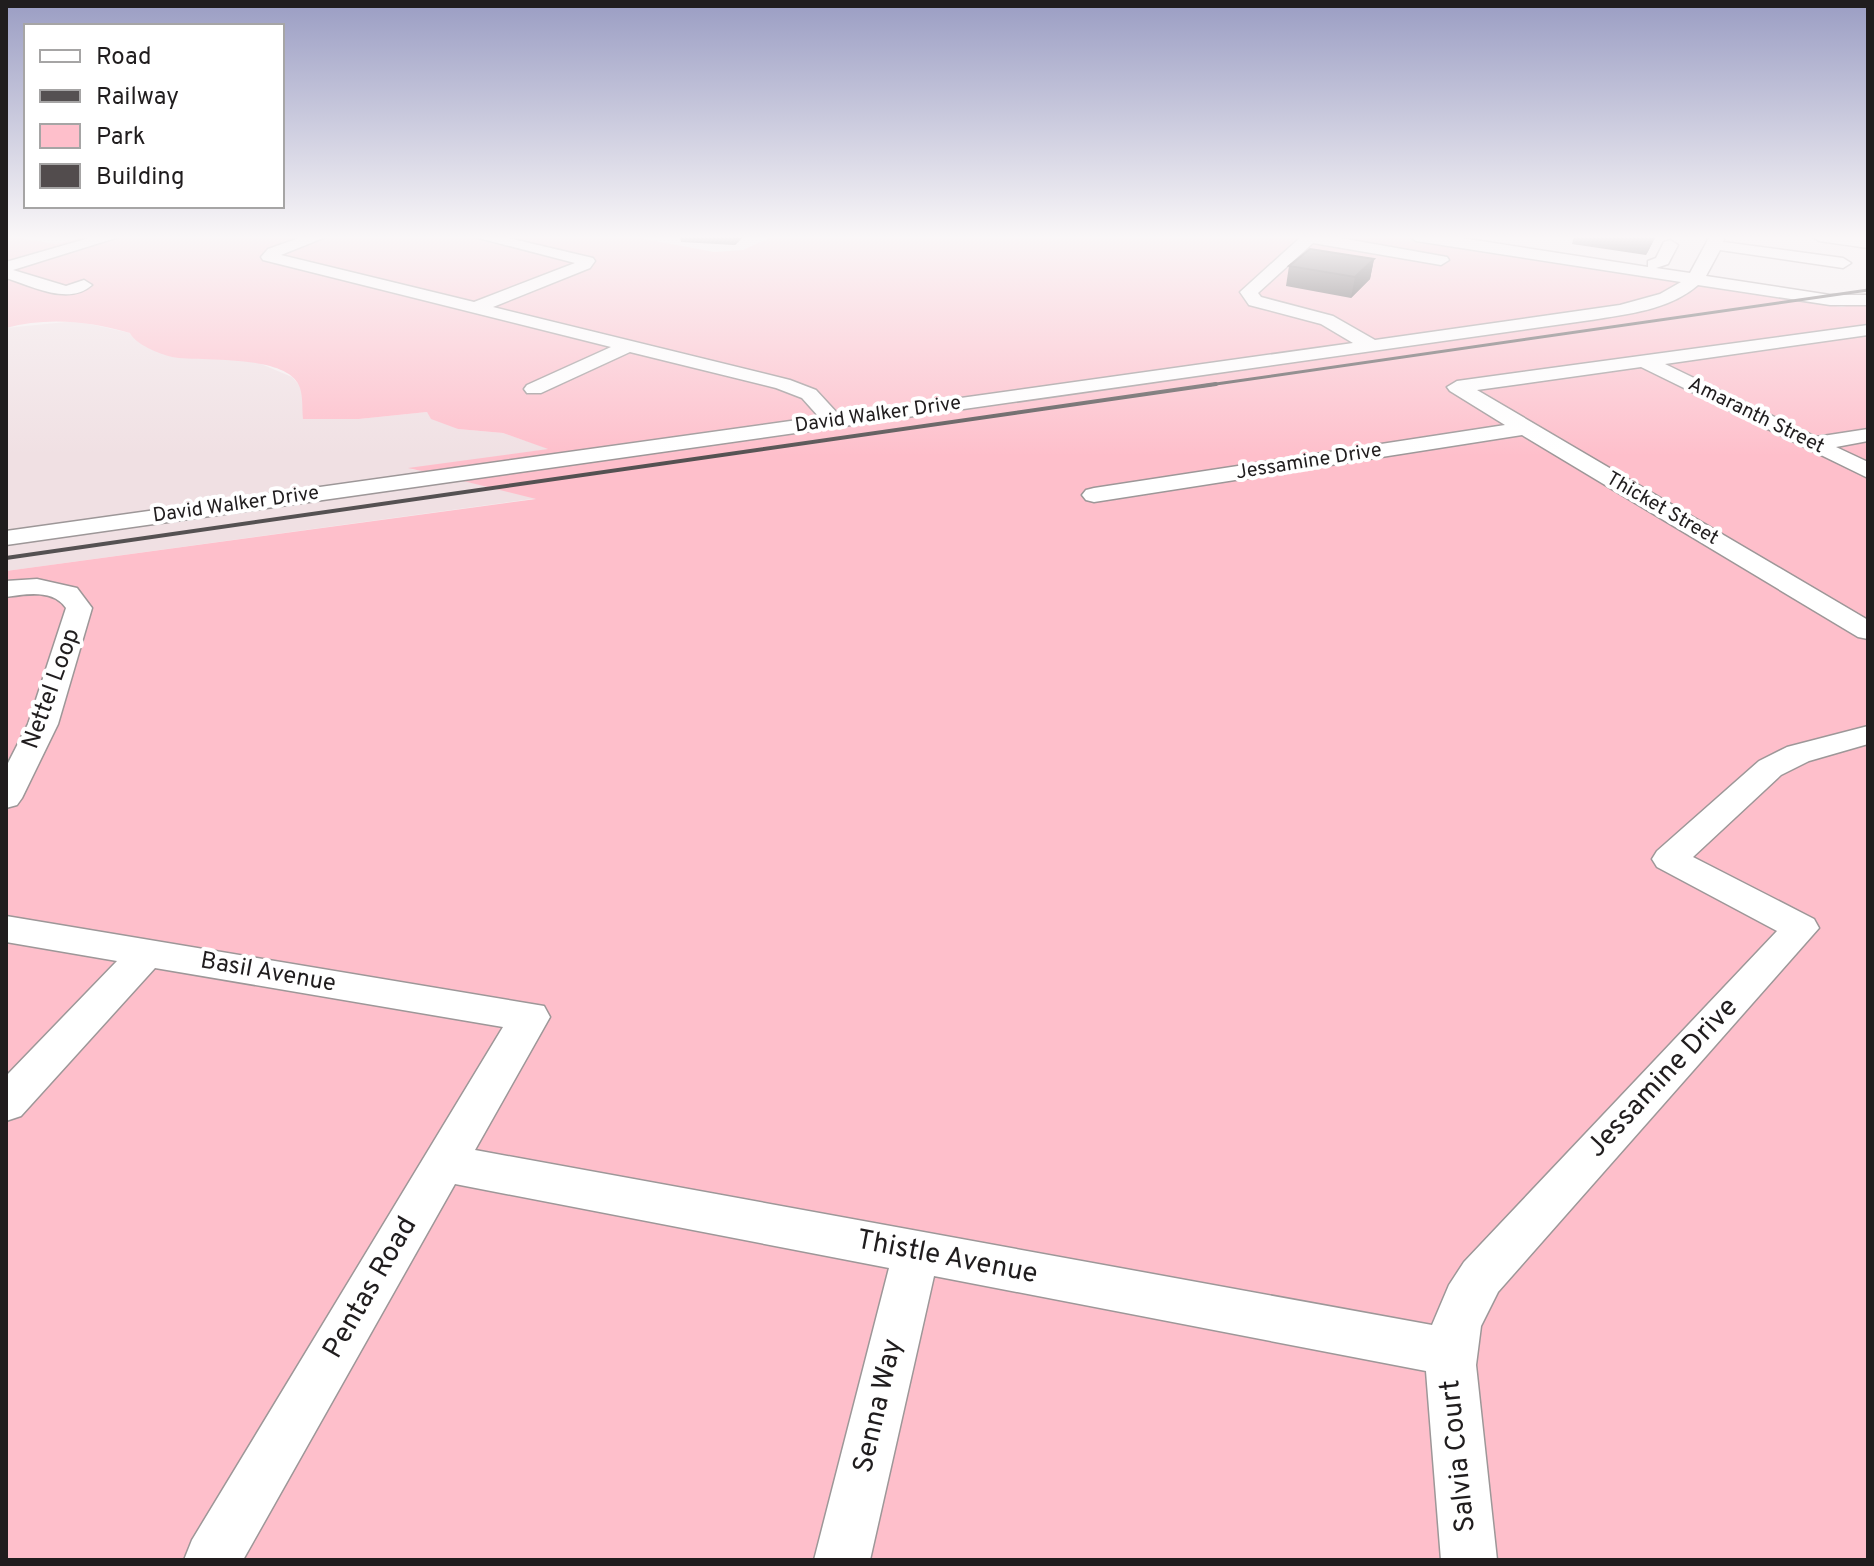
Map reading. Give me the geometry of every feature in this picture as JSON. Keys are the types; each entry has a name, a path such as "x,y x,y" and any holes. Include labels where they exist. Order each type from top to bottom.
{"street":[{"path":"480,309 799,389 809,394 833,421"},
{"path":"1286,309 1327,320 1372,346"},
{"name":"David Walker Drive","path":"6,538 1624,309"},
{"path":"1644,361 1868,330"},
{"path":"534,389 628,346"},
{"name":"Thicket Street","path":"1644,361 1457,387 1868,631"},
{"name":"Amaranth Street","path":"1644,361 1868,471"},
{"name":"Jessamine Drive","path":"1094,495 1524,428"},
{"path":"1814,444 1868,435"},
{"name":"Nettel Loop","path":"6,589 42,587 62,591 74,598 79,608 43,724 6,798"},
{"name":"Jessamine Drive","path":"1450,1352 1459,1310 1481,1277 1801,928 1669,859 1770,768 1798,754 1868,735"},
{"name":"Basil Avenue","path":"6,929 530,1017"},
{"path":"6,1104 147,953"},
{"name":"Pentas Road","path":"212,1560 530,1017"},
{"name":"Thistle Avenue","path":"444,1163 1450,1352"},
{"name":"Senna Way","path":"842,1560 916,1252"},
{"name":"Salvia Court","path":"1450,1352 1469,1560"}],"shaded area":[{"path":"76,321 130,333 172,357 254,361 292,377 300,386 359,419 427,412 458,429 503,433 550,449 411,469 430,473 6,533 6,328"},
{"path":"455,479 539,498 6,571 6,543"}],"green space":[{"path":"6,309 1595,309 430,473 408,468 548,449 503,433 458,429 431,419 427,412 359,419 303,419 300,388 292,377 279,369 242,361 172,357 142,345 130,333 84,323 37,322 6,328"},
{"path":"1623,309 1868,309 1868,1560 6,1560 6,571 536,499 455,479 1596,318"}],"railway":[{"path":"1202,386 1736,309"},
{"path":"6,558 1216,384"}]}
